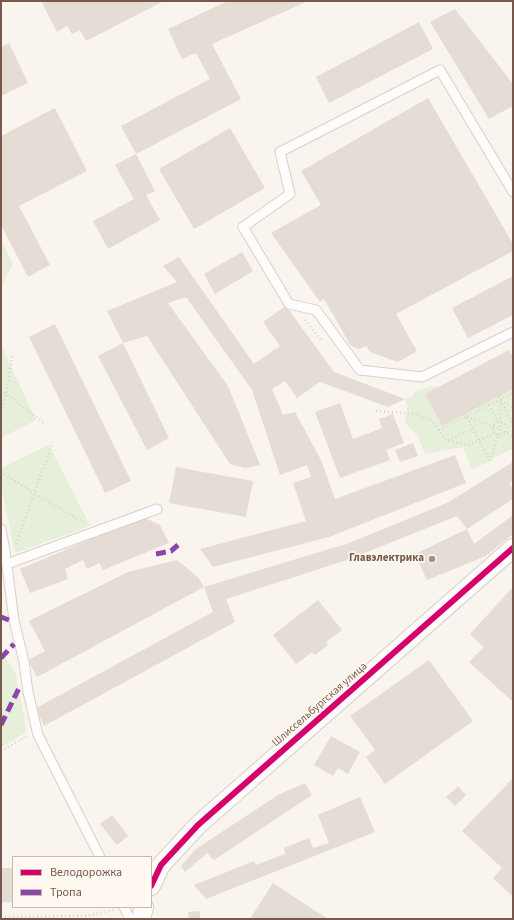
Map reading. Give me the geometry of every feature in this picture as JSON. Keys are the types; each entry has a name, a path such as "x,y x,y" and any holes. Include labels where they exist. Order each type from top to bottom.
{"street":[{"name":"Шлиссельбургская улица","path":"152,884 161,865 198,825 513,548"},
{"path":"142,919 144,908"}],"lane":[{"path":"513,192 440,70 280,152 290,194 243,227 289,304 316,310 360,370 422,377 513,332"},
{"path":"7,564 157,509"},
{"path":"1,529 14,620 38,734 99,856"},
{"path":"124,908 130,919"}],"path":[{"path":"1,412 6,394 13,353"},
{"path":"1,390 44,423"},
{"path":"439,430 466,415 489,405 499,398 513,393"},
{"path":"499,398 513,407"},
{"path":"466,415 490,462 500,429 499,398"},
{"path":"499,398 513,423 507,426"},
{"path":"489,405 499,422 504,423 507,426"},
{"path":"376,411 415,414 431,420 446,440 469,445 495,433"},
{"path":"466,415 507,432 513,437"},
{"path":"494,426 499,422"},
{"path":"494,426 495,433 498,435 503,435 507,432"},
{"path":"507,426 507,432"},
{"path":"446,440 473,428"},
{"path":"7,564 35,494 53,442"},
{"path":"1,472 35,494 87,524"},
{"path":"1,751 31,733"},
{"path":"1,917 85,916 120,908"}],"green space":[{"path":"1,240 13,264 1,287"},
{"path":"1,345 36,420 1,438"},
{"path":"513,371 513,448 472,470 463,447 425,454 419,438 405,422 407,407 405,399 413,396 415,391 434,386 438,387 448,405"},
{"path":"49,445 90,526 15,553 1,485 1,468"},
{"path":"1,650 15,672 26,727 25,733 1,747"}],"building":[{"path":"41,1 164,1 86,41 80,30 72,34 67,26 57,32"},
{"path":"228,1 308,1 212,44 241,99 136,154 121,126 210,79 196,53 182,59 168,29"},
{"path":"455,9 513,84 513,106 489,119 430,22"},
{"path":"419,22 433,49 329,103 316,77"},
{"path":"9,43 28,83 1,96 1,47"},
{"path":"428,98 513,244 513,251 396,314 417,351 398,362 370,352 366,346 359,349 351,346 324,299 320,302 271,233 321,205 301,171"},
{"path":"55,108 87,171 19,206 50,265 28,277 1,225 1,136"},
{"path":"230,128 265,188 194,229 159,169"},
{"path":"136,154 155,191 146,195 160,220 108,249 93,221 134,199 115,165"},
{"path":"242,252 253,271 215,294 204,274"},
{"path":"179,257 254,364 280,346 263,322 286,306 334,372 405,399 388,407 320,382 297,398 285,381 272,389 283,415 295,412 321,460 335,499 455,455 466,483 329,537 213,567 200,549 306,521 293,483 311,477 307,465 280,475 252,390 186,297 168,303 228,386 260,465 245,468 230,464 147,336 123,343 107,311 177,282 163,266"},
{"path":"513,276 513,315 468,338 452,308"},
{"path":"55,324 131,481 105,493 29,337"},
{"path":"123,343 169,438 147,450 98,356"},
{"path":"509,350 513,357 513,389 442,426 425,394"},
{"path":"340,403 353,439 382,428 379,419 393,414 404,443 386,450 390,460 340,478 315,412"},
{"path":"413,443 418,456 400,462 395,450"},
{"path":"513,462 513,480 509,483 513,489 513,499 467,529 457,516 347,560 226,599 235,622 44,726 36,708 213,612 204,587 349,543 447,503"},
{"path":"176,467 253,481 246,517 169,503"},
{"path":"513,515 513,534 486,556 427,580 415,554 467,529 474,544"},
{"path":"143,517 160,525 169,543 103,570 99,563 87,569 83,560 65,569 68,579 30,593 20,569"},
{"path":"177,560 198,577 204,587 37,677 28,660 45,651 29,621 128,572"},
{"path":"513,587 513,702 469,662 484,647 470,634"},
{"path":"318,600 342,630 326,642 328,645 315,655 312,652 296,664 273,635"},
{"path":"429,660 473,721 385,784 366,757 375,750 350,716"},
{"path":"331,736 360,752 348,774 338,768 333,776 314,765"},
{"path":"513,778 513,897 493,878 502,868 462,831"},
{"path":"305,783 312,795 214,860 207,853 185,872 181,866 196,849 278,795"},
{"path":"458,786 466,795 455,806 446,797"},
{"path":"360,797 375,832 206,899 194,885 254,861 256,865 285,854 284,848 309,838 313,848 329,843 318,815"},
{"path":"112,815 128,836 117,845 100,824"},
{"path":"1,868 12,868 12,902 1,902"},
{"path":"273,883 328,919 250,919"},
{"path":"200,911 200,919 189,919 188,912"}],"marked path":[{"path":"156,554 171,551 178,545"},
{"path":"1,617 9,620"},
{"path":"1,658 14,644"},
{"path":"1,725 20,686"}],"cycle path":[{"path":"152,884 161,865 198,825 513,548"}],"place":[{"name":"Главэлектрика","path":"432,559"}]}
